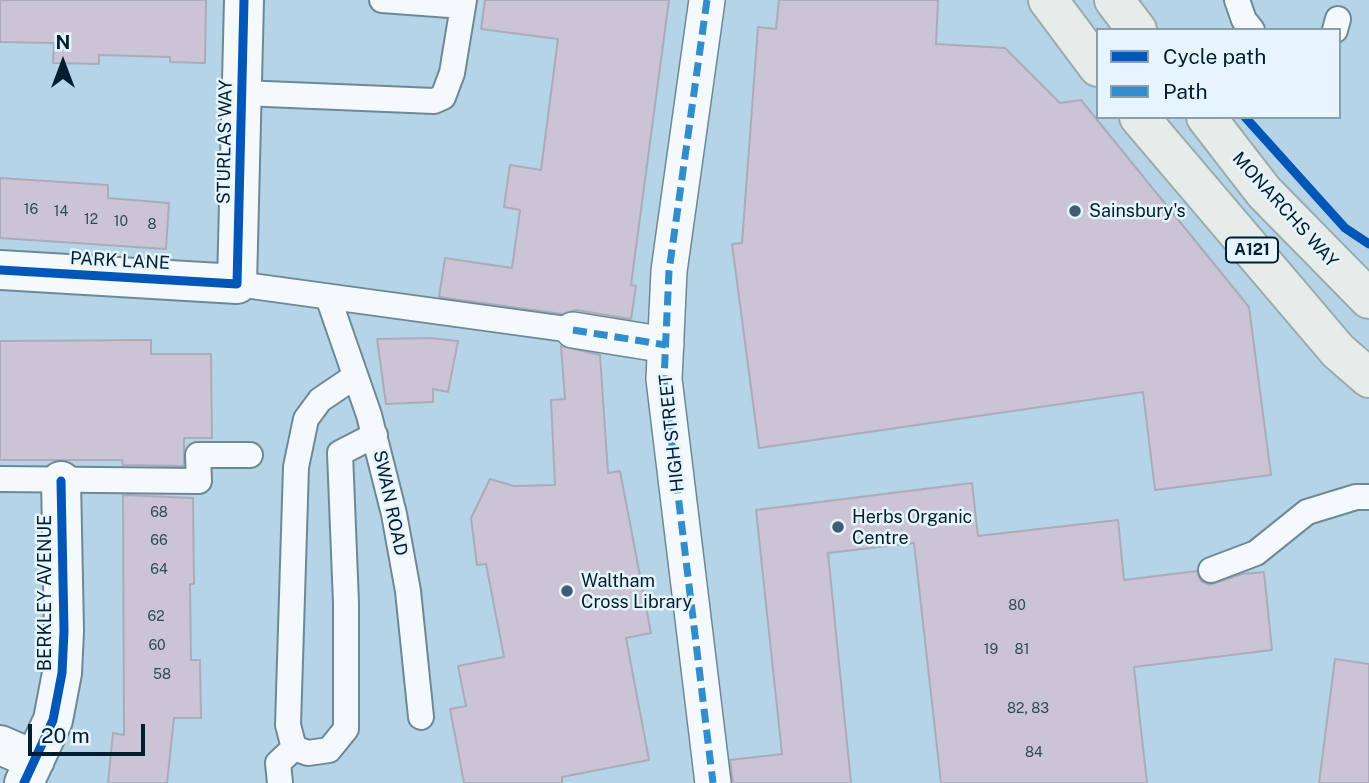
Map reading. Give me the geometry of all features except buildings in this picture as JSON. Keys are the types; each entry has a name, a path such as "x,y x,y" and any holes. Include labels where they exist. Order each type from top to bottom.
{"main road":[{"path":"1048,0 1096,64"},
{"path":"1114,0 1135,28"},
{"name":"A121","path":"1141,119 1338,351 1369,378"},
{"name":"MONARCHS WAY","path":"1208,119 1264,192 1369,299"}],"street":[{"name":"STURLAS WAY","path":"237,284 244,0"},
{"name":"HIGH STREET","path":"707,0 669,271 664,379 713,783"},
{"name":"PARK LANE","path":"0,270 237,284"},
{"path":"573,330 666,345"},
{"name":"BERKLEY AVENUE","path":"0,745 30,771 53,720 62,673 64,631 61,481"}],"lane":[{"path":"242,93 434,101 443,97 452,72 463,3 382,0"},
{"path":"1237,0 1251,28"},
{"name":"PARK LANE","path":"237,284 573,330"},
{"name":"SWAN ROAD","path":"328,297 375,435 394,514 408,591 421,717"},
{"path":"294,748 288,725 296,467 306,419 320,400 354,377"},
{"path":"294,748 308,753 329,750 346,729 346,603 340,453 375,435"},
{"path":"0,479 199,481 198,455 250,455"},
{"path":"1211,570 1256,553 1307,512 1356,497 1369,498"},
{"path":"280,783 278,763 294,748"}],"marked path":[{"path":"707,0 669,271 664,379 713,783"},
{"path":"573,330 666,345"}],"cycle path":[{"path":"0,270 237,284 244,0"},
{"path":"1247,119 1345,228 1369,244"},
{"path":"24,783 53,720 62,673 64,631 61,481"}],"place":[{"name":"Sainsbury's","path":"1075,211"},
{"name":"Herbs Organic Centre","path":"838,527"},
{"name":"Waltham Cross Library","path":"567,591"}]}
